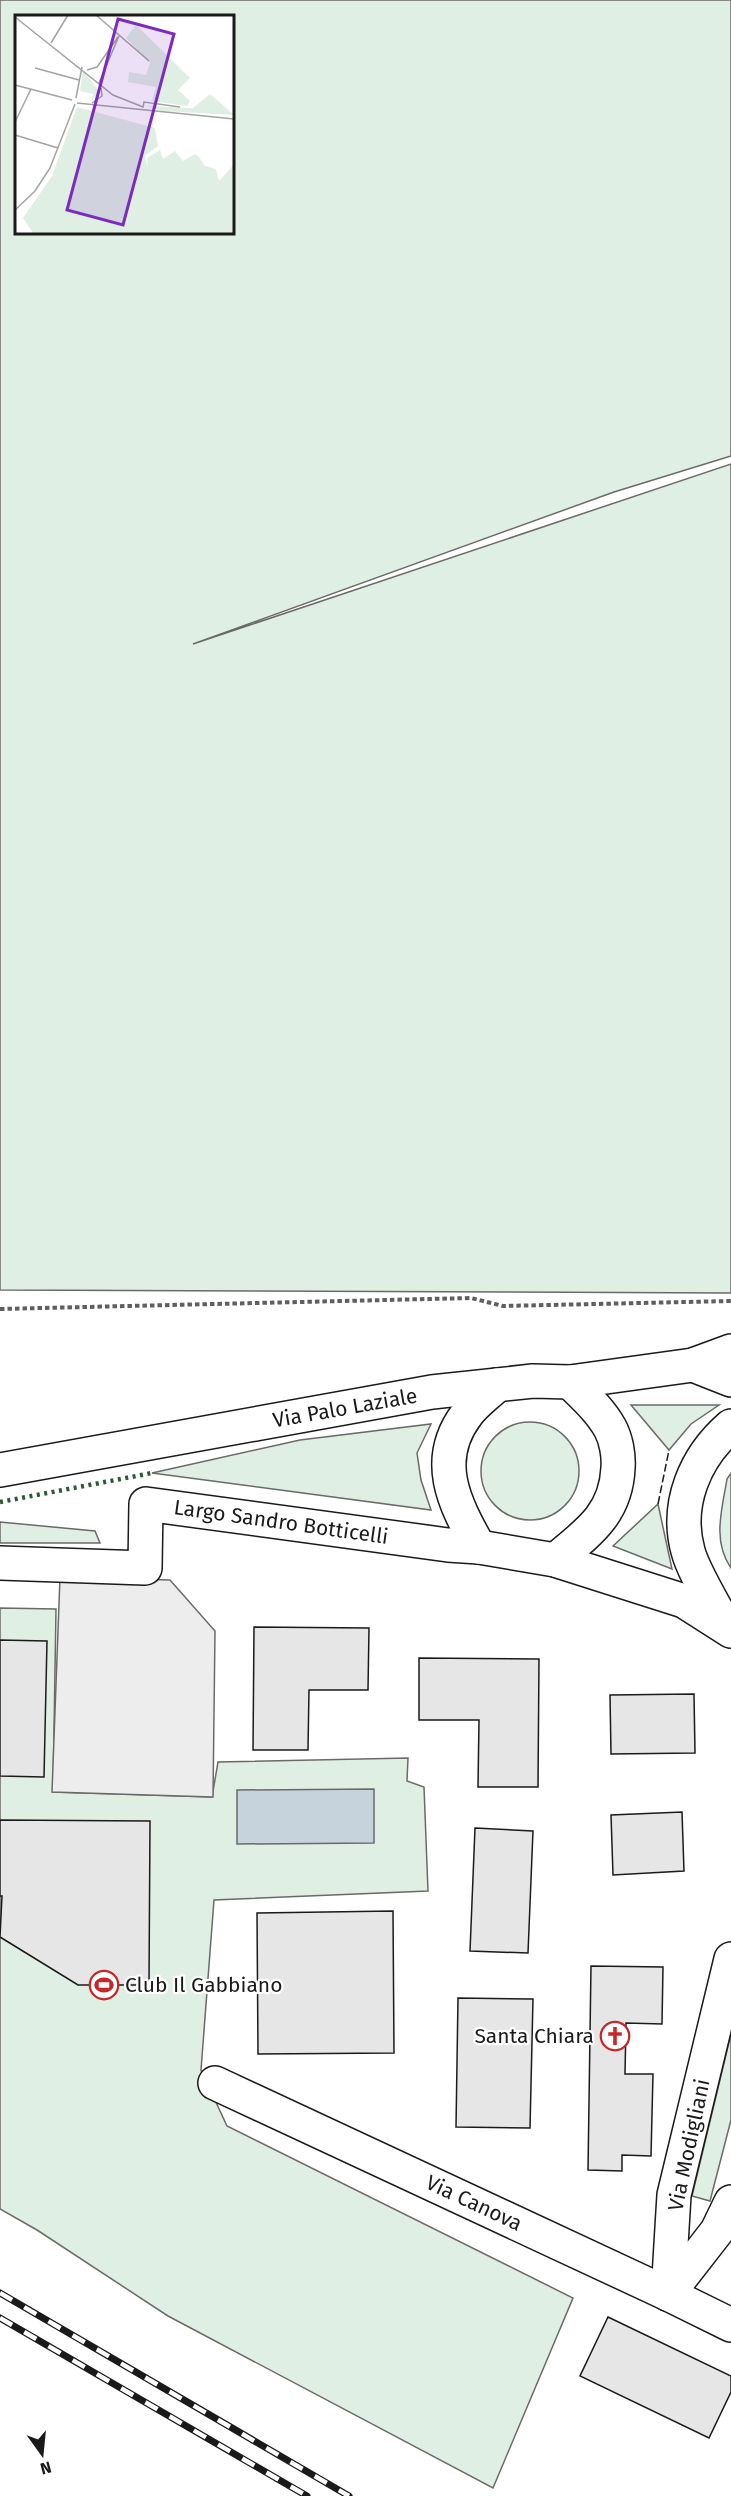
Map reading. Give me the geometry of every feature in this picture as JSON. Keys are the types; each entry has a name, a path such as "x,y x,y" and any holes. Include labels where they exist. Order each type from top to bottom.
{"street":[{"name":"Via Palo Laziale","path":"0,1470 432,1392 533,1381 570,1382 693,1365 731,1351"},
{"name":"Via Palo Laziale","path":"693,1365 731,1380"},
{"path":"555,1560 585,1536 605,1514 617,1487 619,1457 610,1428 570,1382"},
{"path":"498,1385 467,1413 454,1436 448,1460 450,1485 458,1509 479,1547 555,1560 684,1601 728,1628"},
{"path":"432,1392 451,1411 454,1436"},
{"path":"728,1628 688,1551 683,1507 695,1471 715,1440 731,1426"},
{"name":"Largo Sandro Botticelli","path":"0,1563 145,1568 146,1504 448,1545 479,1547"},
{"name":"Via Modigliani","path":"668,2294 674,2195 731,1959"},
{"name":"Via Canova","path":"215,2083 731,2325"},
{"path":"668,2294 717,2231 731,2202"}],"path":[{"path":"0,1309 471,1298 503,1306 731,1301"}],"green space":[{"path":"0,0 731,0 731,456 614,492 193,644 731,464 731,1293 0,1290"},
{"path":"631,1405 719,1405 691,1424 669,1450"},
{"path":"530,1422 549,1426 565,1436 575,1452 579,1471 575,1490 565,1506 549,1516 530,1520 511,1516 495,1506 485,1490 481,1471 485,1452 495,1436 511,1426"},
{"path":"431,1424 417,1453 421,1480 431,1510 152,1473 300,1440"},
{"path":"731,1473 731,1568 722,1547 720,1525 727,1479"},
{"path":"658,1504 672,1569 613,1546"},
{"path":"0,1522 95,1531 100,1543 0,1543"},
{"name":"Club Il Gabbiano","path":"0,1608 56,1609 53,1792 212,1797 218,1762 408,1758 407,1781 424,1787 428,1891 214,1900 201,2070 227,2126 573,2298 493,2488 168,2316 37,2230 0,2209"},
{"path":"731,2034 731,2120 710,2201 692,2196"}],"shaded area":[{"path":"60,1577 170,1580 215,1631 213,1797 52,1792"},
{"path":"374,1789 374,1843 237,1844 237,1790"}],"building":[{"path":"254,1627 369,1628 368,1690 309,1690 308,1750 253,1750"},
{"path":"0,1640 47,1641 44,1777 0,1776"},
{"path":"419,1658 539,1659 538,1787 478,1787 479,1720 419,1720"},
{"path":"694,1694 695,1753 611,1754 610,1695"},
{"path":"682,1812 684,1871 613,1875 611,1815"},
{"path":"0,1820 150,1821 149,1985 78,1985 0,1937 2,1896 0,1896"},
{"path":"475,1828 533,1831 528,1953 470,1951"},
{"path":"393,1911 394,2053 258,2054 257,1913"},
{"path":"591,1966 663,1967 662,2024 626,2023 625,2074 653,2074 651,2156 622,2155 622,2171 588,2170"},
{"path":"458,1998 533,1999 530,2128 456,2127"},
{"path":"608,2317 731,2376 731,2392 709,2438 580,2376"}],"railway":[{"path":"0,2293 349,2496"},
{"path":"0,2318 307,2496"}],"hedge":[{"path":"0,1502 152,1473"}],"fence":[{"path":"658,1504 669,1450"}],"place":[{"name":"Club Il Gabbiano","path":"104,1985"},
{"name":"Santa Chiara","path":"615,2036"}]}
